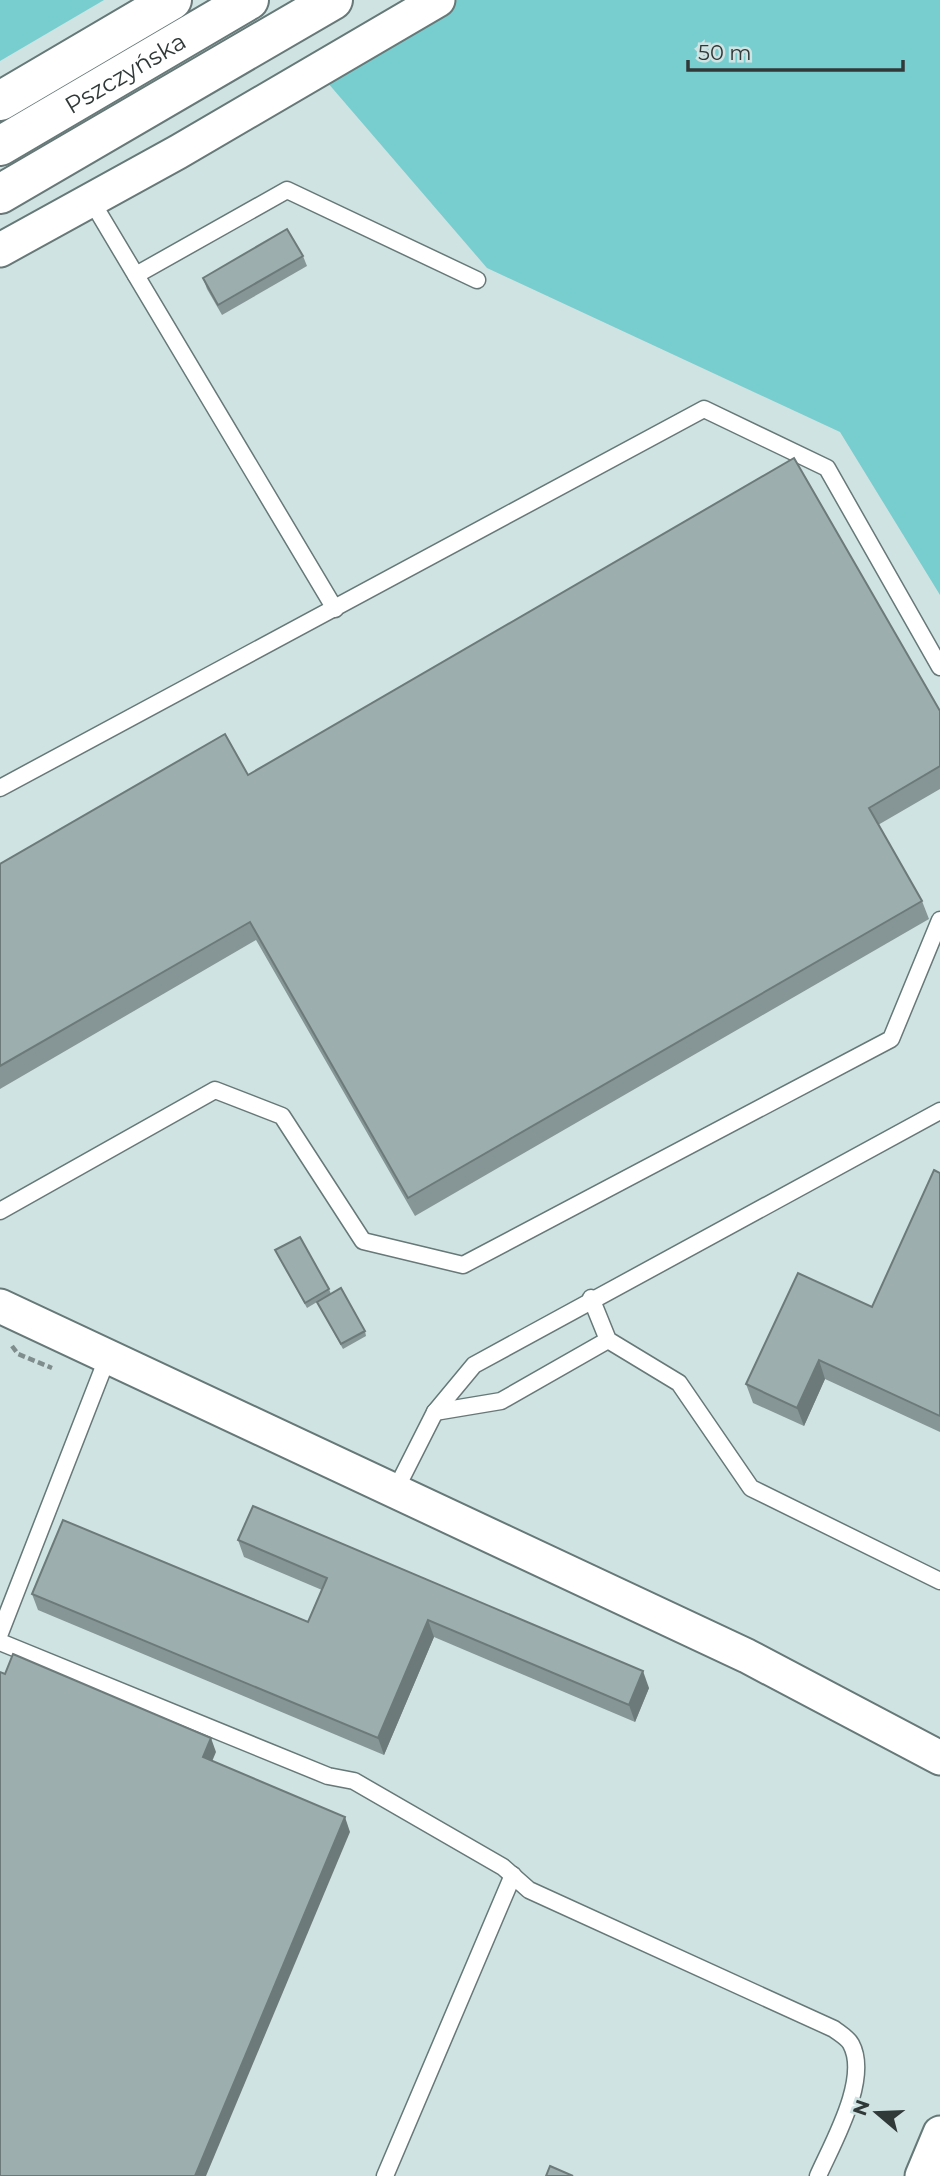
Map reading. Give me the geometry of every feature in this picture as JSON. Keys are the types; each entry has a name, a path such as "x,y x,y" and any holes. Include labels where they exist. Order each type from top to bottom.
{"main road":[{"name":"Pszczyńska","path":"0,101 172,0"},
{"name":"Pszczyńska","path":"0,146 249,0"},
{"path":"0,194 333,0"}],"street":[{"path":"0,250 438,0"},
{"path":"0,1306 747,1656 940,1758"},
{"path":"922,2176 940,2133"}],"lane":[{"path":"136,275 287,190 477,280"},
{"path":"91,200 335,609"},
{"path":"0,788 704,409 827,468 940,667"},
{"path":"0,1211 215,1090 282,1116 363,1241 463,1265 891,1039 940,920"},
{"path":"395,1491 435,1412 474,1365 591,1298 940,1111"},
{"path":"591,1298 608,1340 679,1383 751,1488 940,1581"},
{"path":"435,1412 501,1401 608,1340"},
{"path":"0,1633 108,1356"},
{"path":"0,1642 328,1776 354,1781 513,1875 529,1890 834,2029 851,2044 856,2074 849,2106 818,2176"},
{"path":"385,2176 513,1875"}],"shaded area":[{"path":"0,0 104,0 0,61"},
{"path":"457,0 940,0 940,595 840,432 487,268 321,75"}],"building":[{"path":"287,229 303,256 218,305 203,278"},
{"path":"794,458 940,711 940,766 869,808 922,901 408,1198 250,922 0,1066 0,864 225,734 248,775"},
{"path":"934,1170 940,1173 940,1416 819,1360 797,1408 746,1384 798,1273 872,1307"},
{"path":"300,1237 329,1289 305,1303 275,1250"},
{"path":"341,1288 365,1331 341,1344 317,1302"},
{"path":"253,1506 643,1671 629,1705 428,1620 378,1738 32,1594 63,1520 308,1622 327,1578 238,1540"},
{"path":"13,1654 211,1738 203,1757 345,1817 195,2176 0,2176 0,1672 5,1674"},
{"path":"550,2166 573,2176 546,2176"}]}
